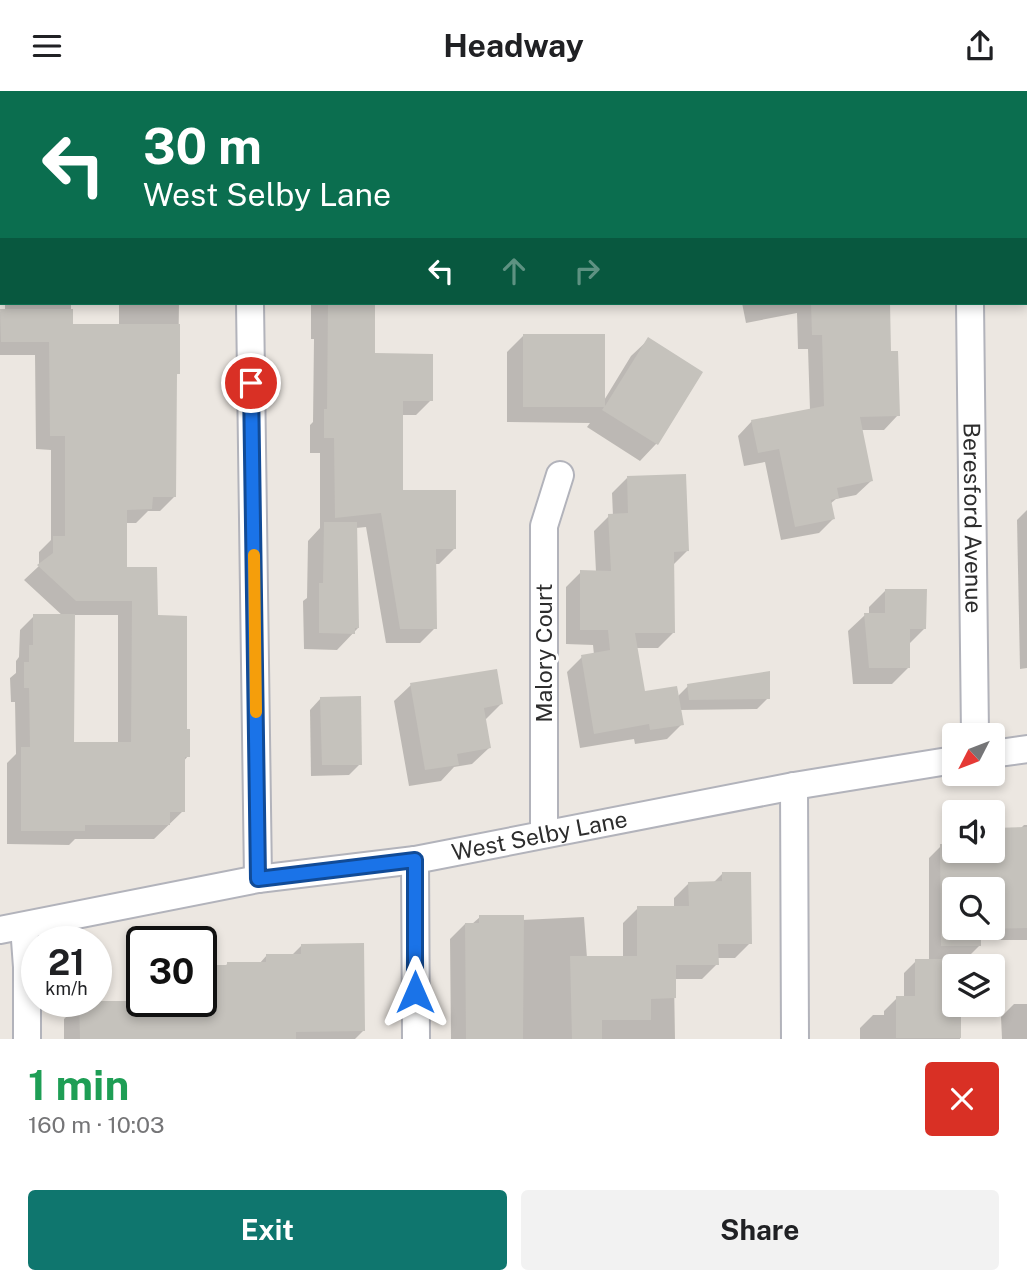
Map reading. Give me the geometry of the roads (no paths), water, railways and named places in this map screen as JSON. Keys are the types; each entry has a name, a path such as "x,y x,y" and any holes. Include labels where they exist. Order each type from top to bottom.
{"street":[{"path":"250,305 258,879"},
{"name":"Beresford Avenue","path":"970,305 975,723"},
{"name":"Malory Court","path":"544,834 544,526 560,475"},
{"path":"1005,752 1027,749"},
{"name":"West Selby Lane","path":"12,928 258,879 415,860 794,786 942,762"},
{"path":"794,786 795,1039"},
{"path":"415,860 416,1039"},
{"path":"12,928 27,967 27,1039"}]}
